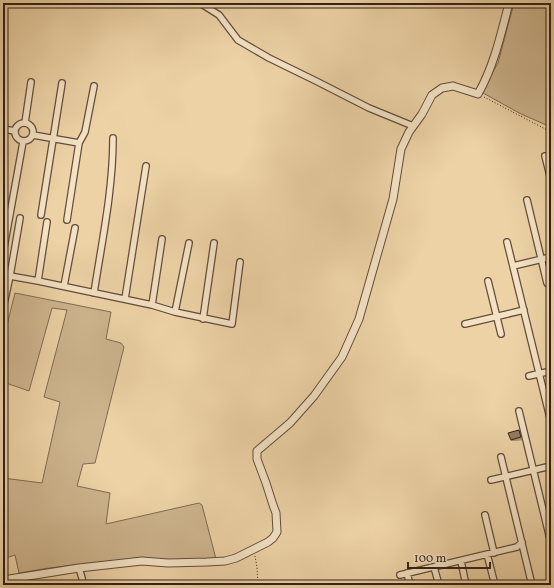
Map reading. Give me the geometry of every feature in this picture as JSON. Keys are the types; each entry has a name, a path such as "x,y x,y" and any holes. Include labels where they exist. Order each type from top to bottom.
{"street":[{"path":"200,3 219,15 238,40 369,108 413,126"},
{"path":"3,580 79,568 142,561 168,563 225,561 254,550 273,538 277,532 274,509 257,459 257,451 290,424 314,396 342,357 359,319 393,199 401,149 409,132 422,114 432,95 442,88 453,86 478,94 486,81 497,49 509,3"},
{"path":"25,123 31,82"},
{"path":"41,215 62,83"},
{"path":"67,220 79,143 86,132 94,86"},
{"path":"25,123 33,129 33,135 29,140 23,142 16,137 15,131 19,124 25,123"},
{"path":"3,129 15,131"},
{"path":"33,135 79,143"},
{"path":"94,293 110,189 113,138"},
{"path":"3,253 23,142"},
{"path":"545,156 551,180"},
{"path":"125,299 146,166"},
{"path":"527,200 547,283"},
{"path":"3,309 20,218"},
{"path":"38,281 47,222"},
{"path":"64,286 75,228"},
{"path":"152,305 162,239"},
{"path":"507,242 551,422"},
{"path":"175,312 189,243"},
{"path":"203,319 214,243"},
{"path":"513,266 551,257"},
{"path":"10,276 125,299 203,319 232,324 240,262"},
{"path":"488,281 501,334"},
{"path":"465,324 524,310"},
{"path":"529,376 551,371"},
{"path":"519,411 551,543"},
{"path":"501,457 532,585"},
{"path":"491,480 551,466"},
{"path":"485,515 494,553"},
{"path":"400,575 517,547 522,542"},
{"path":"487,554 495,585"},
{"path":"461,561 466,585"},
{"path":"434,567 439,585"},
{"path":"79,568 83,585"},
{"path":"407,573 410,585"}],"path":[{"path":"478,94 551,132"},
{"path":"254,550 258,585"}],"shaded area":[{"path":"514,3 551,3 551,127 521,114 483,93 483,89 498,63"},
{"path":"15,293 111,312 106,339 121,343 124,347 95,463 83,464 77,486 110,493 106,524 199,503 202,505 216,559 74,565 19,573 15,555 3,559 3,478 42,483 60,402 44,397 67,310 52,308 29,391 3,382 3,341"}],"building":[{"path":"519,430 521,437 511,440 508,433"}]}
